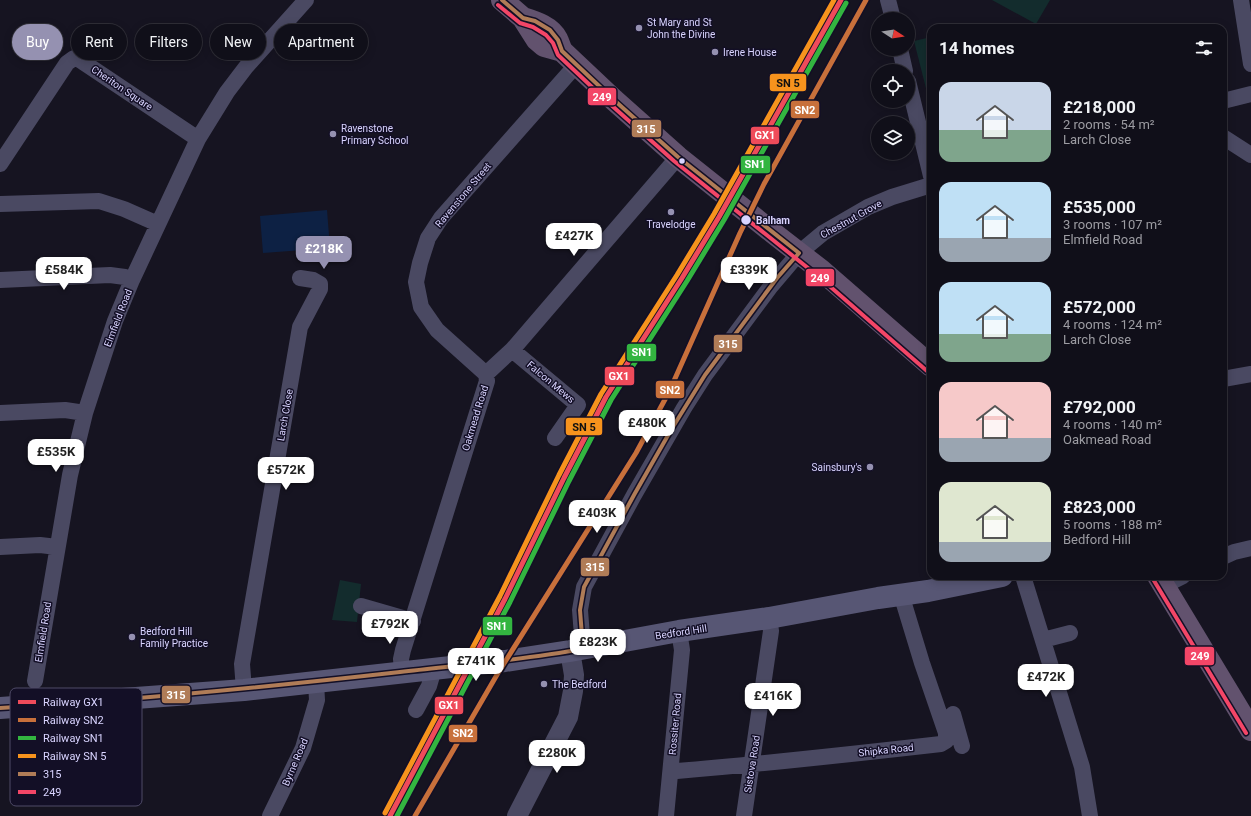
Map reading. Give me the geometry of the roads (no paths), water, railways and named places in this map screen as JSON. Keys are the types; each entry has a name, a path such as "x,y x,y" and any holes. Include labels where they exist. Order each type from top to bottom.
{"highway":[{"path":"502,0 523,18 534,21 550,30 570,58 614,100 678,157 822,271 927,363"},
{"path":"1170,580 1249,721"}],"main road":[{"name":"Bedford Hill","path":"142,698 316,683 505,661 576,650 679,631 769,618 901,594 928,591 982,580"},
{"name":"Bedford Hill","path":"0,708 10,707"}],"street":[{"name":"Elmfield Road","path":"35,681 70,475 85,413 115,321 132,280 198,139 227,92 246,67 306,0"},
{"path":"888,0 891,12"},
{"path":"1241,0 1251,64"},
{"name":"Cheriton Square","path":"0,164 67,63 74,58 80,60 198,139"},
{"name":"Ravenstone Street","path":"486,374 437,330 421,307 416,282 420,263 428,238 441,218 570,58"},
{"path":"1227,100 1251,94"},
{"path":"914,108 927,160"},
{"path":"1227,139 1251,155"},
{"name":"Oakmead Road","path":"402,672 401,659 487,381 486,374 512,350 678,157"},
{"name":"Chestnut Grove","path":"576,650 584,587 671,430 705,375 774,282 799,253 824,232 868,207 892,197 927,186"},
{"path":"0,204 99,201 124,208 158,224"},
{"path":"0,280 110,275 125,277 132,280"},
{"name":"Larch Close","path":"244,690 242,664 300,327 320,289 320,284 313,280 300,278"},
{"name":"Falcon Mews","path":"512,350 578,405 555,438"},
{"path":"1227,379 1251,374"},
{"path":"0,413 65,410 85,413"},
{"path":"0,547 40,545 57,546"},
{"path":"1227,555 1251,548"},
{"path":"1024,580 1082,767 1090,816"},
{"path":"901,594 922,663 952,731 962,746"},
{"path":"361,606 413,621"},
{"name":"Sistova Road","path":"744,816 771,632 769,618"},
{"name":"Rossiter Road","path":"666,816 682,650 679,631"},
{"path":"1043,640 1070,633"},
{"path":"517,816 568,717 573,691 576,650"},
{"path":"416,710 429,686 434,669"},
{"name":"Byrne Road","path":"270,816 303,748 317,700 316,683"},
{"path":"952,731 953,714"},
{"name":"Shipka Road","path":"671,770 676,771 752,764 940,744 946,742 952,731"}],"water":[{"path":"327,210 330,248 263,253 260,216"}],"rail line":[{"name":"GX1","path":"390,816 505,599 564,478 606,397 719,217 841,0"},
{"name":"SN2","path":"415,816 498,673 636,453 669,392 740,233 764,184 866,0"},
{"name":"SN1","path":"397,816 510,602 569,481 611,400 724,220 846,3"}],"place":[{"name":"St Mary and St John the Divine","path":"639,28"},
{"name":"Irene House","path":"715,52"},
{"name":"Ravenstone Primary School","path":"333,134"},
{"name":"Travelodge","path":"671,212"},
{"name":"Balham","path":"746,220"},
{"name":"Sainsbury's","path":"870,467"},
{"name":"Bedford Hill Family Practice","path":"132,637"},
{"name":"The Bedford","path":"544,684"}]}
